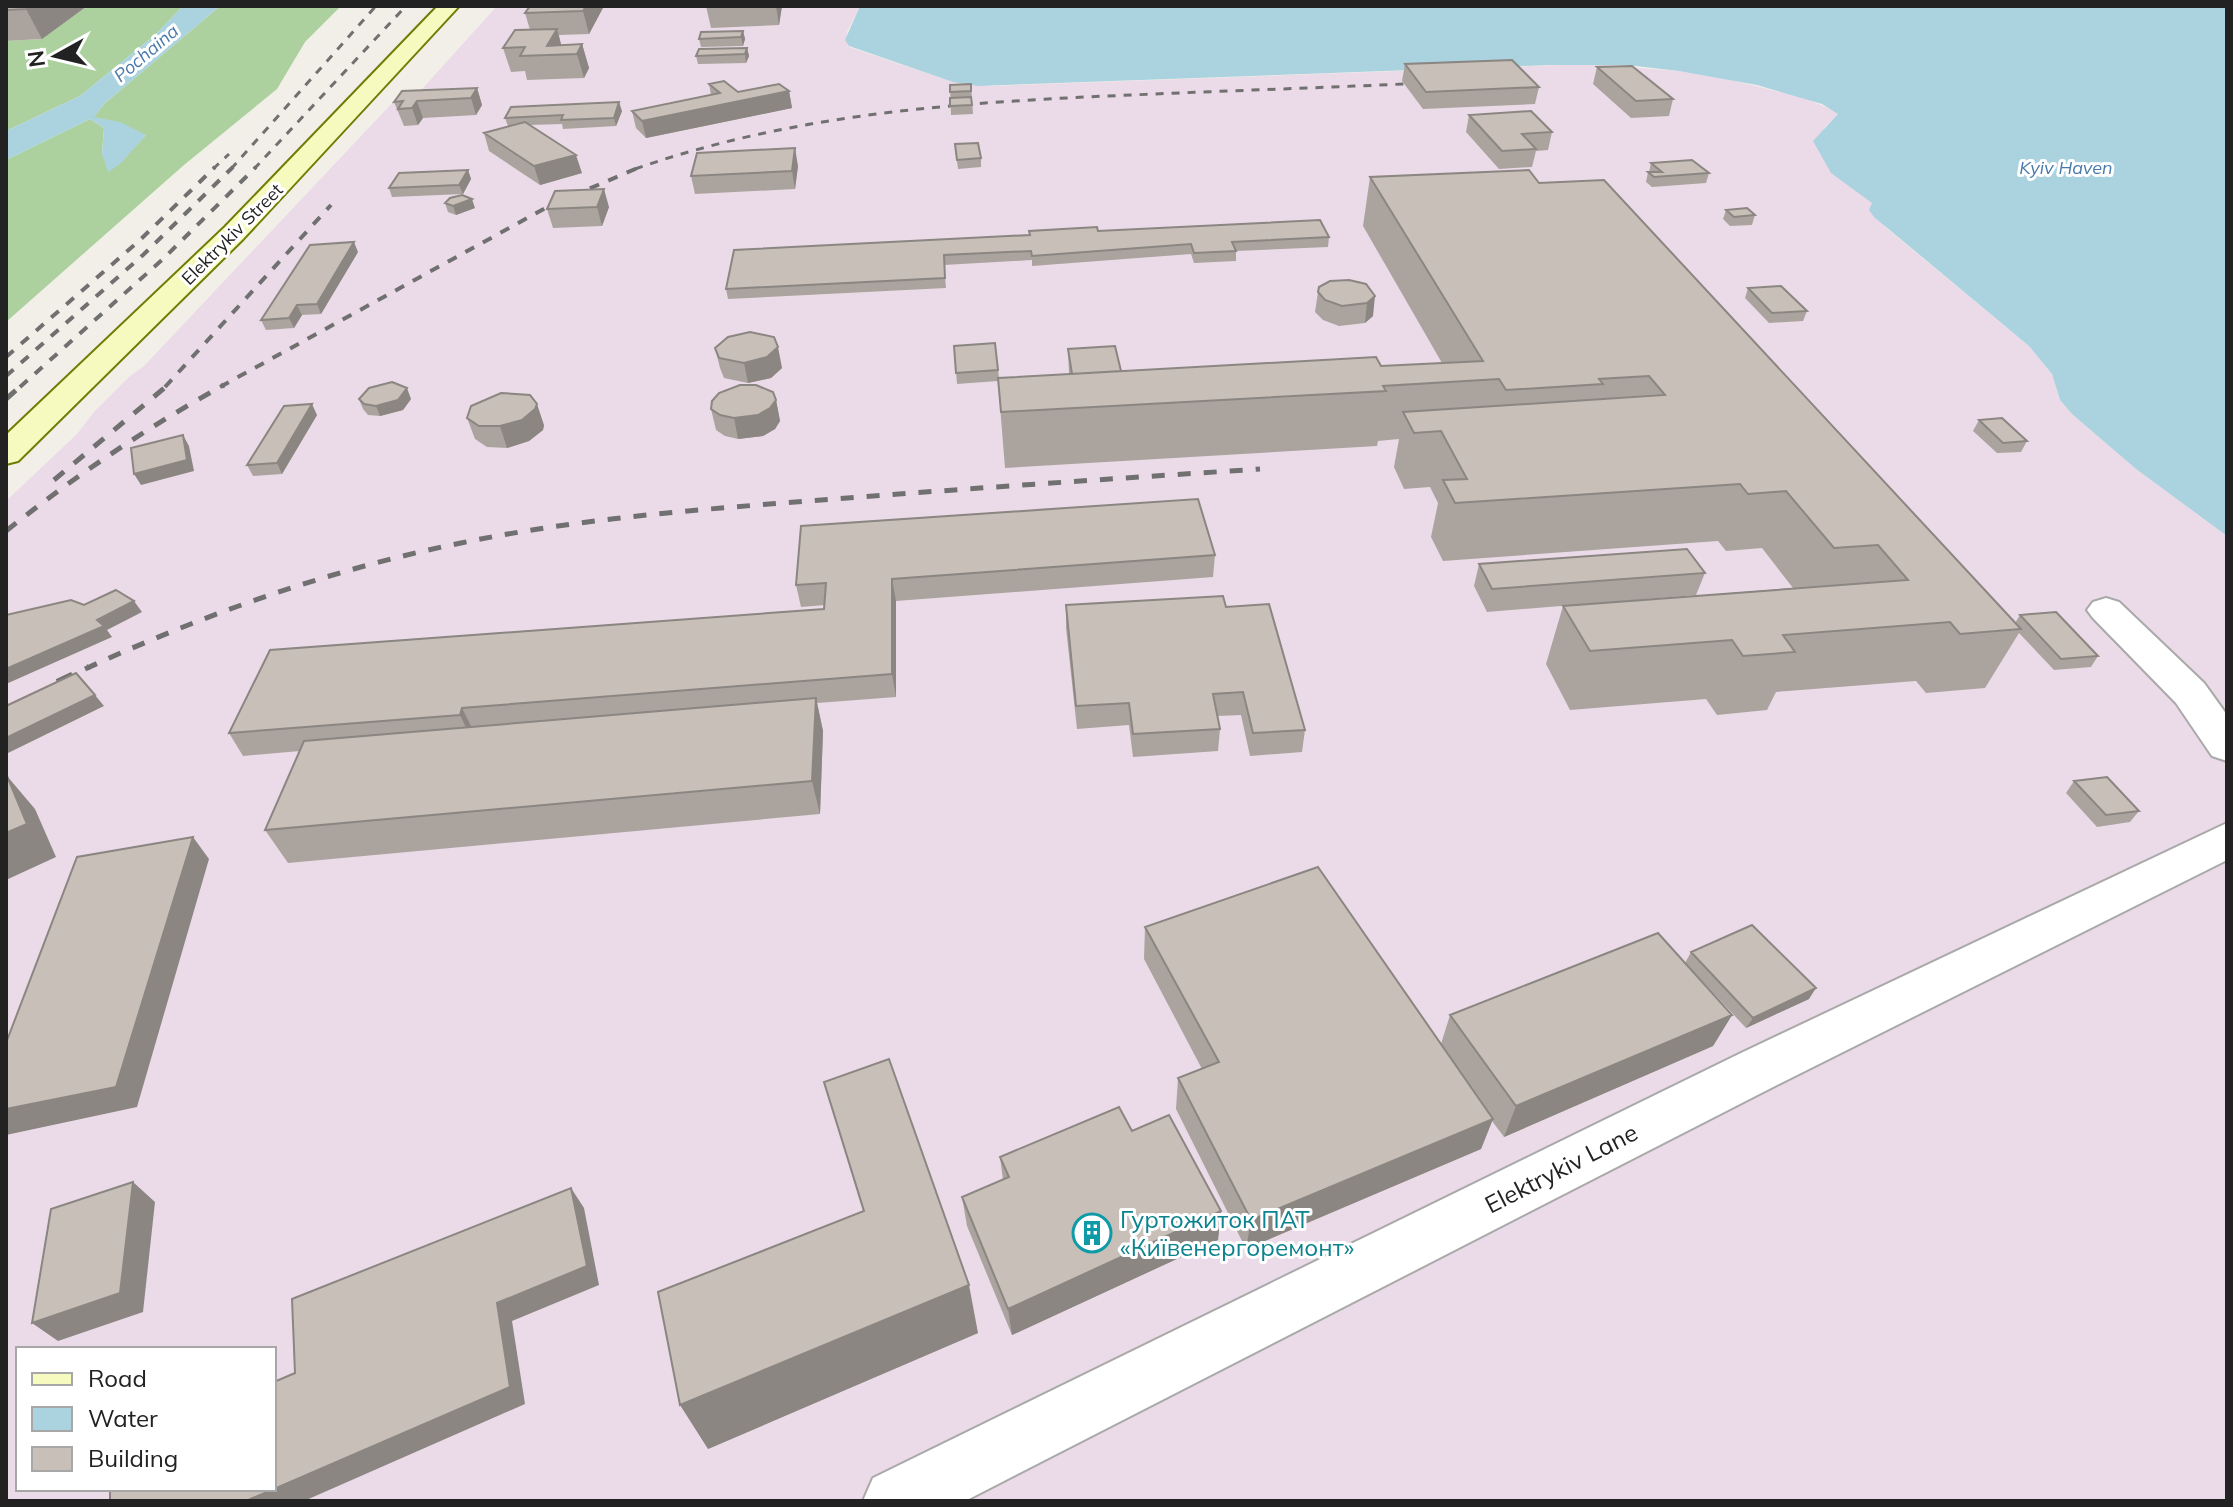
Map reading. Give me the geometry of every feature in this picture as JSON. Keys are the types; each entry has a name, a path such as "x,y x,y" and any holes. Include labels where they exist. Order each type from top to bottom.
{"street":[{"name":"Elektrykiv Street","path":"6,454 234,233 449,6"},
{"path":"2106,610 2190,693 2227,746"},
{"name":"Elektrykiv Lane","path":"896,1501 1759,1069 2227,840"}],"shaded area":[{"path":"497,6 860,6 847,32 849,47 953,82 992,86 1588,64 1679,71 1727,79 1801,97 1833,110 1838,114 1824,128 1844,182 1870,199 1885,227 2029,346 2052,374 2060,400 2072,414 2136,469 2227,536 2227,1501 6,1501 6,501 77,434 129,377 144,366 395,100 414,98"}],"green space":[{"path":"87,6 183,6 155,35 80,96 6,131 6,41 42,39"},
{"path":"220,6 341,6 305,42 277,89 184,165 6,322 6,160 90,119 104,128 102,154 120,163 146,135 93,118 104,104"}],"water":[{"name":"Pochaina","path":"183,6 220,6 104,104 94,117 120,122 146,135 120,164 108,172 102,154 104,128 90,119 6,160 6,131 80,96 155,35"},
{"name":"Kyiv Haven","path":"860,6 2227,6 2227,536 2136,469 2072,414 2060,400 2052,374 2029,346 1874,217 1869,210 1872,203 1831,173 1813,141 1838,114 1822,104 1757,85 1627,65 1549,65 978,86 953,82 849,46 845,40"}],"building":[{"path":"6,6 31,6 6,10"},
{"path":"530,6 586,6 583,11 525,13"},
{"path":"557,29 547,46 582,44 577,54 520,56 525,47 503,48 515,30"},
{"path":"743,31 741,37 699,39 701,32"},
{"path":"747,48 745,54 696,56 699,49"},
{"path":"1512,60 1539,87 1426,92 1405,64"},
{"path":"1632,66 1673,99 1636,101 1597,67"},
{"path":"724,81 738,92 779,84 789,91 642,121 632,111 720,93 709,84"},
{"path":"971,84 971,91 950,92 950,85"},
{"path":"477,88 471,98 417,101 412,108 398,109 403,101 394,102 402,91"},
{"path":"971,97 972,105 950,106 950,98"},
{"path":"619,102 614,118 561,120 563,115 505,118 511,107"},
{"path":"1531,111 1552,132 1522,134 1536,149 1502,151 1469,115"},
{"path":"525,122 576,155 534,166 484,133"},
{"path":"978,143 981,158 957,160 955,144"},
{"path":"795,148 792,171 691,176 697,153"},
{"path":"1692,160 1709,173 1654,177 1648,172 1662,172 1651,163"},
{"path":"468,170 459,185 389,188 399,173"},
{"path":"1529,170 1539,183 1604,180 2021,629 1960,634 1950,622 1783,635 1795,652 1743,656 1732,640 1590,651 1563,606 1908,580 1878,545 1834,548 1786,491 1748,494 1740,484 1455,503 1443,480 1467,479 1441,431 1414,433 1403,412 1665,395 1649,376 1599,379 1603,384 1506,390 1499,379 1383,386 1386,391 1001,412 998,378 1376,357 1381,366 1483,361 1370,177"},
{"path":"604,189 597,207 547,209 555,191"},
{"path":"462,195 472,199 453,206 445,203 450,198"},
{"path":"1747,208 1755,215 1734,217 1726,210"},
{"path":"1320,220 1329,237 1232,242 1236,251 1194,253 1191,244 1032,256 1031,251 944,255 945,278 726,289 734,250 1030,235 1029,231 1097,227 1098,231"},
{"path":"354,242 317,304 297,305 289,318 261,320 310,245"},
{"path":"1349,280 1366,284 1375,296 1367,303 1342,306 1325,300 1318,292 1319,287 1330,281"},
{"path":"1781,286 1807,311 1772,313 1748,288"},
{"path":"750,332 774,337 778,347 767,357 744,363 719,358 715,348 728,337"},
{"path":"995,343 998,370 956,373 954,346"},
{"path":"1115,346 1121,371 1072,374 1068,349"},
{"path":"392,382 407,388 398,400 376,406 364,404 359,399 369,388"},
{"path":"740,385 756,385 773,392 776,400 758,415 734,418 711,409 712,401 719,393"},
{"path":"501,393 530,395 537,404 522,420 500,426 479,426 467,418 471,406"},
{"path":"312,404 277,463 247,465 284,406"},
{"path":"2002,418 2027,441 2003,443 1979,420"},
{"path":"183,435 187,460 134,474 131,448"},
{"path":"1198,499 1215,555 892,579 892,674 462,708 460,715 229,733 270,650 824,609 826,583 796,585 801,526"},
{"path":"1687,549 1705,573 1492,589 1479,564"},
{"path":"116,590 134,601 97,620 104,626 6,669 6,615 71,600 84,605"},
{"path":"1223,596 1226,607 1269,604 1305,730 1253,733 1243,692 1213,694 1220,729 1133,734 1129,703 1076,706 1066,605"},
{"path":"2056,612 2098,656 2061,659 2020,615"},
{"path":"76,673 95,695 6,738 6,706"},
{"path":"816,698 812,781 265,830 304,741"},
{"path":"6,776 27,824 6,833"},
{"path":"2107,777 2139,811 2106,815 2074,781"},
{"path":"193,837 116,1087 6,1109 6,1043 77,857"},
{"path":"1318,867 1493,1119 1251,1220 1178,1078 1219,1062 1145,927"},
{"path":"1752,925 1816,988 1753,1018 1691,952"},
{"path":"1658,933 1732,1015 1516,1106 1450,1015"},
{"path":"889,1059 969,1285 680,1405 658,1292 864,1211 824,1082"},
{"name":"Гуртожиток ПАТ «Київенергоремонт»","path":"1119,1107 1132,1131 1169,1115 1221,1211 1008,1309 962,1197 1009,1177 1000,1157"},
{"path":"133,1182 120,1293 32,1323 51,1209"},
{"path":"571,1188 587,1266 497,1303 510,1387 276,1488 276,1381 295,1373 292,1299"},
{"path":"110,1491 269,1491 246,1501 110,1501"}],"railway":[{"path":"231,169 376,6"},
{"path":"254,169 406,6"},
{"path":"636,169 756,135 818,123 942,107 1068,98 1404,84"},
{"path":"213,169 229,154"},
{"path":"6,357 140,240 215,167"},
{"path":"636,169 640,167"},
{"path":"6,376 143,255 231,169"},
{"path":"20,387 163,259 254,169"},
{"path":"220,387 551,205 636,169"},
{"path":"165,387 331,205"},
{"path":"6,399 22,385"},
{"path":"54,480 168,385"},
{"path":"6,531 112,454 224,385"},
{"path":"85,669 176,630 270,595 365,566 504,535 634,516 721,508 1260,469"},
{"path":"57,682 89,667"}],"place":[{"name":"Гуртожиток ПАТ «Київенергоремонт»","path":"1092,1233"}]}
